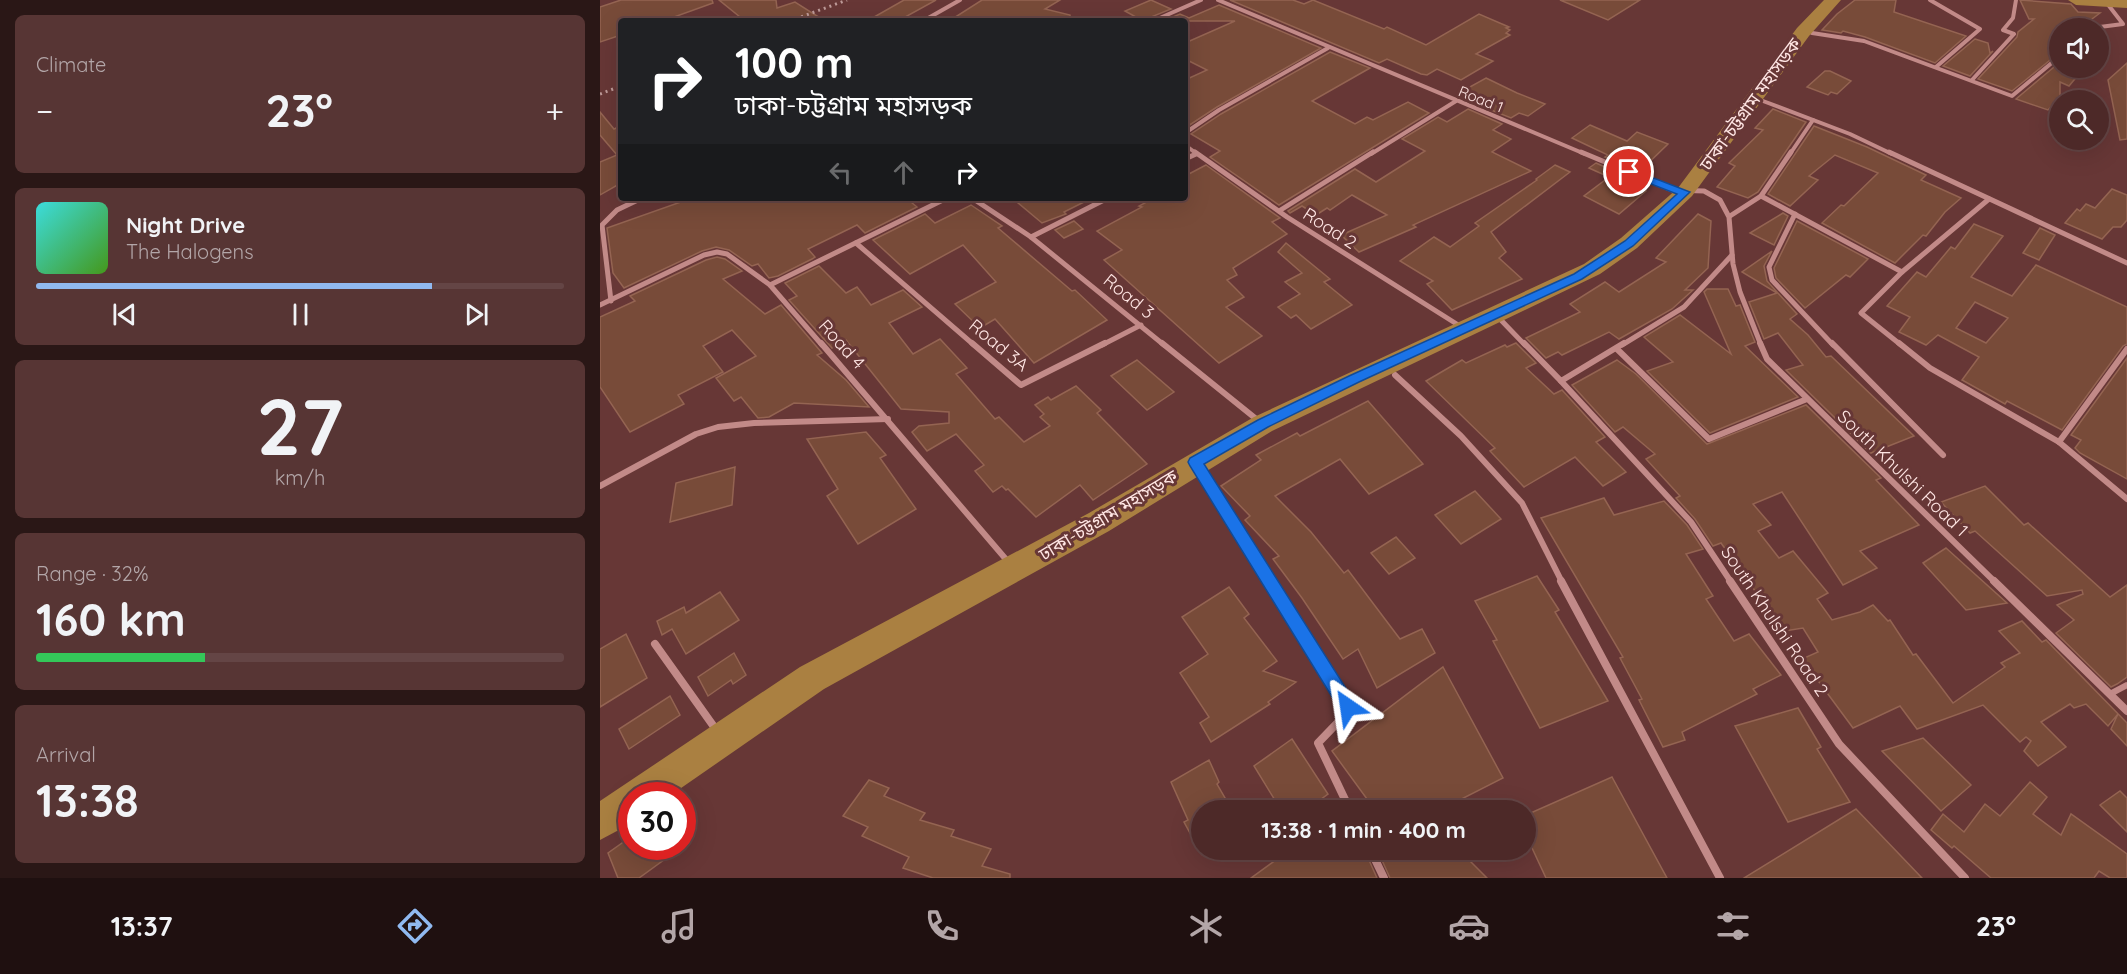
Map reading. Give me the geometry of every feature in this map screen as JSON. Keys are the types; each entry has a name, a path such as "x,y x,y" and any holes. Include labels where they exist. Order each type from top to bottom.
{"highway":[{"name":"ঢাকা-চট্টগ্রাম মহাসড়ক","path":"1693,191 1803,32 1833,0"},
{"name":"ঢাকা-চট্টগ্রাম মহাসড়ক","path":"659,782 812,678 1199,469 1395,375 1500,318 1600,273 1629,254 1663,225 1693,191 1812,33 1845,0"},
{"path":"2076,0 2127,3"},
{"name":"ঢাকা-চট্টগ্রাম মহাসড়ক","path":"690,782 855,672 1027,583 1120,528 1263,424 1463,328 1500,318"},
{"path":"600,822 618,810"},
{"path":"600,842 618,830"}],"street":[{"path":"928,18 960,0"},
{"path":"1160,18 1201,0"},
{"name":"Road 1","path":"1218,0 1328,48 1672,190 1693,191 1720,200 1730,216"},
{"path":"1930,0 1980,29 1936,67"},
{"path":"1972,80 2014,34 2003,30 2013,18 2016,0"},
{"path":"2106,2 2123,24 2109,26"},
{"path":"1812,33 1864,41 2012,96 2049,65"},
{"path":"1188,131 1219,110 1328,48"},
{"path":"1279,211 1456,101"},
{"path":"1763,101 1850,134 2127,263"},
{"path":"1730,216 1761,196 1813,120"},
{"name":"Road 2","path":"1188,147 1279,211 1463,328"},
{"path":"1188,158 1196,154"},
{"path":"1761,196 1902,272"},
{"path":"1989,200 1902,272 1861,313 1930,368 2059,442 2127,499"},
{"path":"611,301 602,225 617,210 636,201"},
{"path":"770,285 940,201"},
{"name":"Road 3","path":"977,201 1031,237 1263,424"},
{"path":"1031,237 1102,201"},
{"path":"1795,214 1768,267 1772,280 1876,390 1943,455"},
{"name":"South Khulshi Road 1","path":"1730,216 1732,255 1742,303 1767,359 2127,711"},
{"name":"Road 3A","path":"856,243 1021,385 1141,326"},
{"name":"Road 4","path":"600,305 704,255 717,252 727,254 770,285 888,419 1015,570"},
{"path":"1561,381 1684,307 1732,255"},
{"name":"South Khulshi Road 2","path":"1500,318 1691,522 1839,744 1965,878"},
{"path":"1617,348 1709,439 1807,399"},
{"path":"2059,442 2127,349"},
{"path":"1395,375 1461,436 1522,503 1579,616 1720,878"},
{"path":"600,486 696,434 718,427 754,423 888,419"},
{"path":"1199,469 1348,707 1344,716 1318,743 1345,800"},
{"path":"655,644 722,739"},
{"path":"1375,860 1384,878"}],"lane":[{"path":"2110,694 2127,685"}],"building":[{"path":"621,0 712,0 713,3 671,18 618,18 618,36 600,42 600,7"},
{"path":"719,0 776,0 777,8 795,2 820,18 741,18"},
{"path":"904,0 936,0 903,18 872,18"},
{"path":"982,0 1060,0 1045,9 1070,15 1070,18 954,18"},
{"path":"1151,0 1171,9 1150,18 1138,18 1125,11"},
{"path":"1230,0 1293,0 1304,4 1313,0 1384,29 1387,27 1426,45 1479,14 1509,27 1506,28 1510,30 1506,33 1510,35 1476,54 1493,61 1461,80 1437,69 1427,75 1387,59 1379,63"},
{"path":"1560,0 1640,0 1608,20"},
{"path":"1855,0 1896,0 1894,12 1966,36 1935,63 1865,37 1843,31 1841,33 1822,30"},
{"path":"2020,0 2071,4 2078,12 2100,13 2093,18 2049,18 2049,61 2012,91 1978,79 2017,37 2018,32 2034,19 2029,19"},
{"path":"1219,5 1321,48 1188,126 1188,79 1207,70 1188,60 1188,42 1235,21 1188,21 1188,18 1170,18 1180,14 1189,18"},
{"path":"1975,39 1988,43 1990,53 1993,51 1970,76 1943,66"},
{"path":"1330,52 1370,68 1312,101 1355,124 1367,117 1373,120 1408,102 1429,113 1279,205 1210,157 1220,151 1191,134 1221,114"},
{"path":"2127,63 2127,139 2120,140 2108,80"},
{"path":"1825,71 1851,81 1837,94 1831,92 1828,95 1807,87"},
{"path":"2049,71 2049,78 2076,78 2069,86 2060,82 2060,90 2049,90 2048,110 2016,99"},
{"path":"1486,78 1545,104 1528,116 1519,113 1511,118 1476,104 1478,102 1459,93"},
{"path":"1468,109 1502,124 1493,130 1511,139 1492,152 1531,171 1359,252 1341,235 1387,215 1352,195 1330,210 1327,208 1316,215 1302,206 1290,213 1288,211 1355,169 1376,182 1425,151 1402,139 1438,117 1447,122"},
{"path":"1773,109 1806,122 1758,192 1748,198 1717,187 1735,166 1729,163 1763,130 1755,128"},
{"path":"600,112 614,129 618,127 618,185 600,195 600,162 617,155 600,135"},
{"path":"1590,125 1627,141 1637,132 1668,144 1640,171 1605,157 1608,155 1572,138"},
{"path":"1814,126 1867,147 1926,175 1921,180 1961,198 1945,212 1926,236 1923,235 1895,263 1822,223 1841,205 1844,206 1878,173 1835,155 1809,176 1818,180 1790,206 1768,194"},
{"path":"1596,163 1632,179 1628,183 1646,191 1619,214 1584,196 1609,177 1589,168"},
{"path":"1206,165 1280,218 1272,222 1287,234 1233,268 1237,275 1227,280 1244,297 1226,307 1262,336 1219,363 1104,260 1122,250 1097,231 1142,207 1139,206 1148,201 1188,201 1188,174"},
{"path":"1555,165 1570,172 1491,232 1506,252 1499,258 1522,279 1452,310 1427,284 1433,281 1400,261 1434,237 1450,247 1479,226 1475,223"},
{"path":"2112,189 2127,195 2127,220 2121,227 2113,227 2102,239 2065,223 2077,209 2080,211 2086,204 2095,208"},
{"path":"684,201 910,201 917,207 865,233 857,225 808,249 815,257 778,276 769,278 758,264 752,266 729,250 716,247 702,251 624,288 613,273 607,228"},
{"path":"1016,201 1086,201 1064,212 1066,214 1042,223"},
{"path":"971,205 1002,226 998,228 1072,291 1075,290 1107,320 1034,363 995,319 980,328 955,304 996,282 963,245 910,274 873,240 925,214 935,223"},
{"path":"1783,213 1788,216 1774,245 1750,233"},
{"path":"1698,214 1711,221 1708,268 1685,290 1693,290 1672,309 1619,339 1609,332 1562,355 1558,352 1546,358 1526,338 1580,312 1570,304 1605,282 1619,292 1666,262 1656,258"},
{"path":"1074,221 1083,229 1064,238 1055,230"},
{"path":"1797,221 1868,259 1850,277 1846,275 1805,308 1776,278 1774,268"},
{"path":"1974,224 2003,236 1971,277 2012,296 2036,265 2127,307 2127,344 2123,346 2062,430 2007,401 2005,404 1962,380 1979,357 1938,335 1926,345 1899,332 1910,317 1887,306 1917,272 1926,277 1951,247 1955,249","holes":["1975,302 2008,318 1986,343 1956,328"]},
{"path":"2040,228 2055,235 2039,260 2023,253"},
{"path":"1286,243 1330,279 1324,282 1352,305 1311,329 1296,315 1291,318 1278,307 1300,294 1285,282 1302,273 1278,252"},
{"path":"1772,251 1764,266 1767,281 1797,314 1790,319 1808,335 1826,357 1831,356 1914,436 1871,453 1786,370 1803,365 1778,333 1764,339 1749,302 1777,293 1742,272"},
{"path":"717,257 725,259 742,271 723,279 765,314 781,305 822,353 817,355 846,380 869,407 794,403 769,417 758,418 741,397 734,401 716,378 756,356 732,330 703,346 723,372 678,395 684,404 630,432 600,387 600,317 635,301 630,296"},
{"path":"819,266 846,293 857,287 871,305 903,290 922,307 889,323 913,354 940,339 967,368 956,374 995,419 999,417 1024,442 1050,426 1040,417 1044,414 1035,405 1048,397 1051,400 1076,386 1101,410 1097,413 1147,464 1093,500 1080,485 1036,517 1008,489 1002,486 993,492 975,471 984,465 956,434 927,451 912,432 919,426 949,423 949,412 901,409 846,340 832,348 789,300 797,296 785,283"},
{"path":"1707,289 1728,289 1736,306 1740,305 1755,342 1745,346 1798,397 1710,433 1647,371 1673,362 1644,337 1680,315 1731,354 1704,292"},
{"path":"1516,343 1536,363 1526,368 1554,394 1562,390 1605,437 1596,442 1626,472 1603,486 1575,457 1524,487 1490,451 1495,448 1426,381 1462,360 1466,363 1505,345 1507,347"},
{"path":"2127,358 2127,479 2080,453 2075,448 2081,440 2071,435"},
{"path":"1137,360 1174,392 1147,410 1111,376"},
{"path":"1617,360 1636,374 1707,444 1806,405 1881,478 1876,480 1919,525 1860,551 1877,568 1843,585 1782,492 1753,504 1771,525 1758,531 1779,558 1793,551 1828,593 1817,599 1832,620 1860,612 1873,605 1888,621 1890,620 1913,655 1916,654 1953,703 2005,667 2001,663 2020,653 1999,631 2022,621 2042,642 2046,640 2127,723 2127,746 2111,729 2118,714 2108,726 2086,704 2074,708 2070,704 2041,722 2066,747 2038,766 2024,751 2031,741 2026,737 2020,742 1983,705 1917,729 1900,706 1853,728 1802,659 1818,652 1803,628 1778,632 1760,598 1721,543 1713,546 1695,519 1676,498 1680,496 1646,459 1655,454 1623,427 1615,432 1572,385"},
{"path":"1368,401 1423,464 1369,494 1340,459 1275,496 1311,532 1344,573 1348,570 1400,639 1422,629 1435,653 1377,688 1358,649 1343,659 1273,559 1279,556 1245,520 1250,516 1221,486 1261,460 1256,455 1297,433 1300,436"},
{"path":"866,432 886,455 880,458 916,509 858,544 827,496 838,489 807,439"},
{"path":"735,467 732,505 670,522 676,483"},
{"path":"1985,486 2024,525 2028,523 2110,597 2127,585 2127,677 2111,687 2056,633 2074,620 2057,605 2083,594 2082,590 2047,596 1975,531 1970,533 1941,502"},
{"path":"1475,491 1501,519 1461,544 1435,515"},
{"path":"1604,498 1614,515 1664,501 1687,525 1703,549 1686,554 1713,596 1706,599 1734,641 1749,634 1781,675 1753,689 1757,694 1682,732 1685,740 1663,747 1639,700 1642,699 1620,658 1623,657 1541,518"},
{"path":"1396,537 1415,558 1389,574 1371,553"},
{"path":"1946,548 2007,603 1966,610 1923,563"},
{"path":"1537,576 1559,610 1555,612 1608,701 1540,728 1493,641 1497,640 1475,601"},
{"path":"1229,587 1249,614 1244,618 1277,661 1263,671 1296,682 1268,702 1270,704 1211,742 1200,723 1209,717 1180,673 1208,654 1182,617"},
{"path":"720,592 739,620 686,654 672,629 662,635 657,621 684,607 686,613"},
{"path":"626,634 647,678 600,707 600,649"},
{"path":"734,653 746,675 733,684 731,680 708,696 698,677"},
{"path":"1443,667 1503,778 1460,800 1368,800 1332,751"},
{"path":"670,696 680,715 629,749 619,729"},
{"path":"1798,708 1821,747 1817,749 1850,802 1788,822 1735,726"},
{"path":"1923,738 1971,785 1941,811 1882,751"},
{"path":"1292,739 1328,794 1320,800 1275,800 1254,766"},
{"path":"1209,760 1219,782 1217,784 1226,800 1191,800 1191,835 1184,822 1188,820 1171,782"},
{"path":"1612,777 1667,878 1546,878 1536,856 1536,811"},
{"path":"869,780 889,788 884,796 925,813 920,820 954,830 951,836 991,849 982,866 1010,874 1010,878 933,878 903,868 909,857 862,836 868,827 843,816"},
{"path":"2030,782 2047,797 2033,814 2061,835 2071,814 2127,854 2127,878 2110,878 2099,871 2094,878 1991,878 1954,846 1952,848 1931,830 1943,814 1964,832 1985,804 2000,816"},
{"path":"2120,791 2127,798 2127,832 2100,805"},
{"path":"1856,809 1922,878 1744,878"},
{"path":"618,846 618,860 664,860 639,878 618,878 608,853"},
{"path":"1276,860 1369,860 1377,878 1251,878"},
{"path":"1382,860 1469,860 1487,878 1390,878"}],"railway":[{"path":"798,18 847,0"},
{"path":"600,94 618,87"}],"route":[{"path":"1348,707 1195,462 1263,424 1354,379 1592,269 1629,243 1685,192 1672,190 1629,172"}]}
